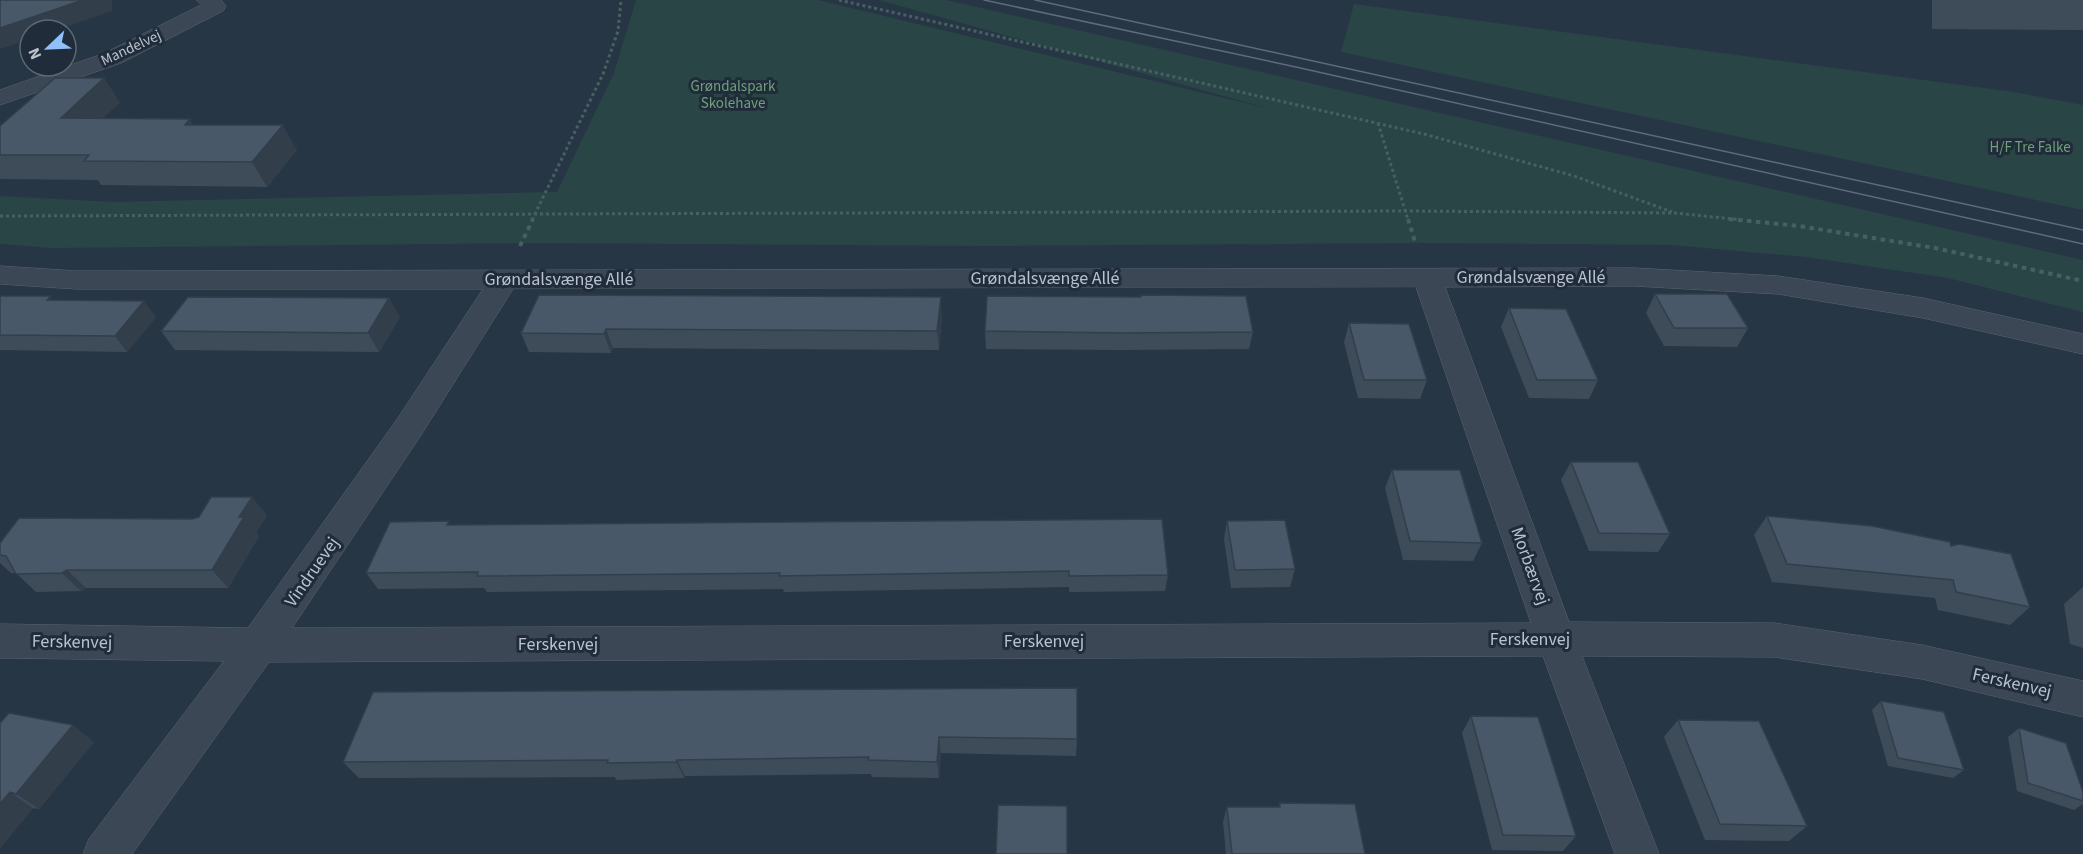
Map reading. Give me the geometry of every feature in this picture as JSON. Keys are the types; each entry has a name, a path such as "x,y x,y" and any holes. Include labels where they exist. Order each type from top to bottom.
{"street":[{"name":"Mandelvej","path":"0,98 113,58 216,6 208,0"},
{"name":"Grøndalsvænge Allé","path":"0,275 76,280 1634,277 1778,285 1923,308 2083,344"},
{"name":"Morbærvej","path":"1428,277 1556,639 1637,854"},
{"name":"Vindruevej","path":"105,854 261,645 380,473 452,364 504,279"},
{"name":"Ferskenvej","path":"0,641 261,645 1774,640 1922,662 2083,699"}],"path":[{"path":"504,279 603,74 618,31 621,0"},
{"path":"839,0 1377,123 1556,169 1615,188 1675,213"},
{"path":"1377,123 1428,277"},
{"path":"0,216 1405,211 1675,213 1799,226 1890,241 1999,261 2083,281"}],"green space":[{"name":"Grøndalspark Skolehave","path":"636,0 818,0 1270,109 879,0 946,0 2083,260 2083,312 1948,278 1806,257 1671,245 1424,243 976,246 539,243 51,248 0,244 0,196 113,202 557,192 614,73"},
{"name":"H/F Tre Falke","path":"1354,4 2014,92 2083,105 2083,210 1341,52"}],"building":[{"path":"0,0 83,0 30,18 18,18 18,22 0,28"},
{"path":"55,78 104,78 61,118 190,119 185,125 283,125 252,162 84,161 89,155 0,155 0,126"},
{"path":"1655,294 1727,294 1748,328 1674,328"},
{"path":"539,295 941,297 937,331 606,329 604,334 521,333"},
{"path":"1141,295 1246,296 1253,332 985,331 987,296 1141,297"},
{"path":"0,296 51,296 47,300 144,301 115,336 0,335"},
{"path":"188,297 389,298 368,333 161,331"},
{"path":"1509,308 1566,309 1598,380 1537,380"},
{"path":"1349,323 1409,324 1427,380 1364,380"},
{"path":"1571,462 1638,462 1670,534 1599,533"},
{"path":"1392,470 1460,470 1482,543 1410,541"},
{"path":"211,497 252,497 239,517 244,517 212,570 67,570 62,573 16,574 6,556 0,555 0,543 19,518 192,519 199,517"},
{"path":"1767,516 1872,526 1950,542 1951,546 1959,544 2011,554 2030,607 1956,592 1953,580 1787,564"},
{"path":"1162,519 1168,575 1069,576 1069,571 779,576 780,573 477,576 478,572 366,573 390,522 449,521 447,525"},
{"path":"1285,520 1295,569 1235,570 1227,521"},
{"path":"1077,688 1077,739 939,737 937,762 868,760 869,757 607,763 608,760 343,762 373,692"},
{"path":"1881,701 1944,712 1964,770 1898,758"},
{"path":"9,713 73,725 16,794 10,792 0,804 0,723"},
{"path":"1471,716 1538,717 1576,836 1503,835"},
{"path":"1678,720 1759,721 1807,826 1720,824"},
{"path":"2019,728 2066,743 2083,792 2083,801 2028,783"},
{"path":"1280,803 1355,804 1365,854 1232,854 1227,807 1280,807"},
{"path":"998,805 1067,806 1067,854 996,854"}],"tram line":[{"path":"984,0 1296,67 2083,244"},
{"path":"1035,0 2083,230"}]}
